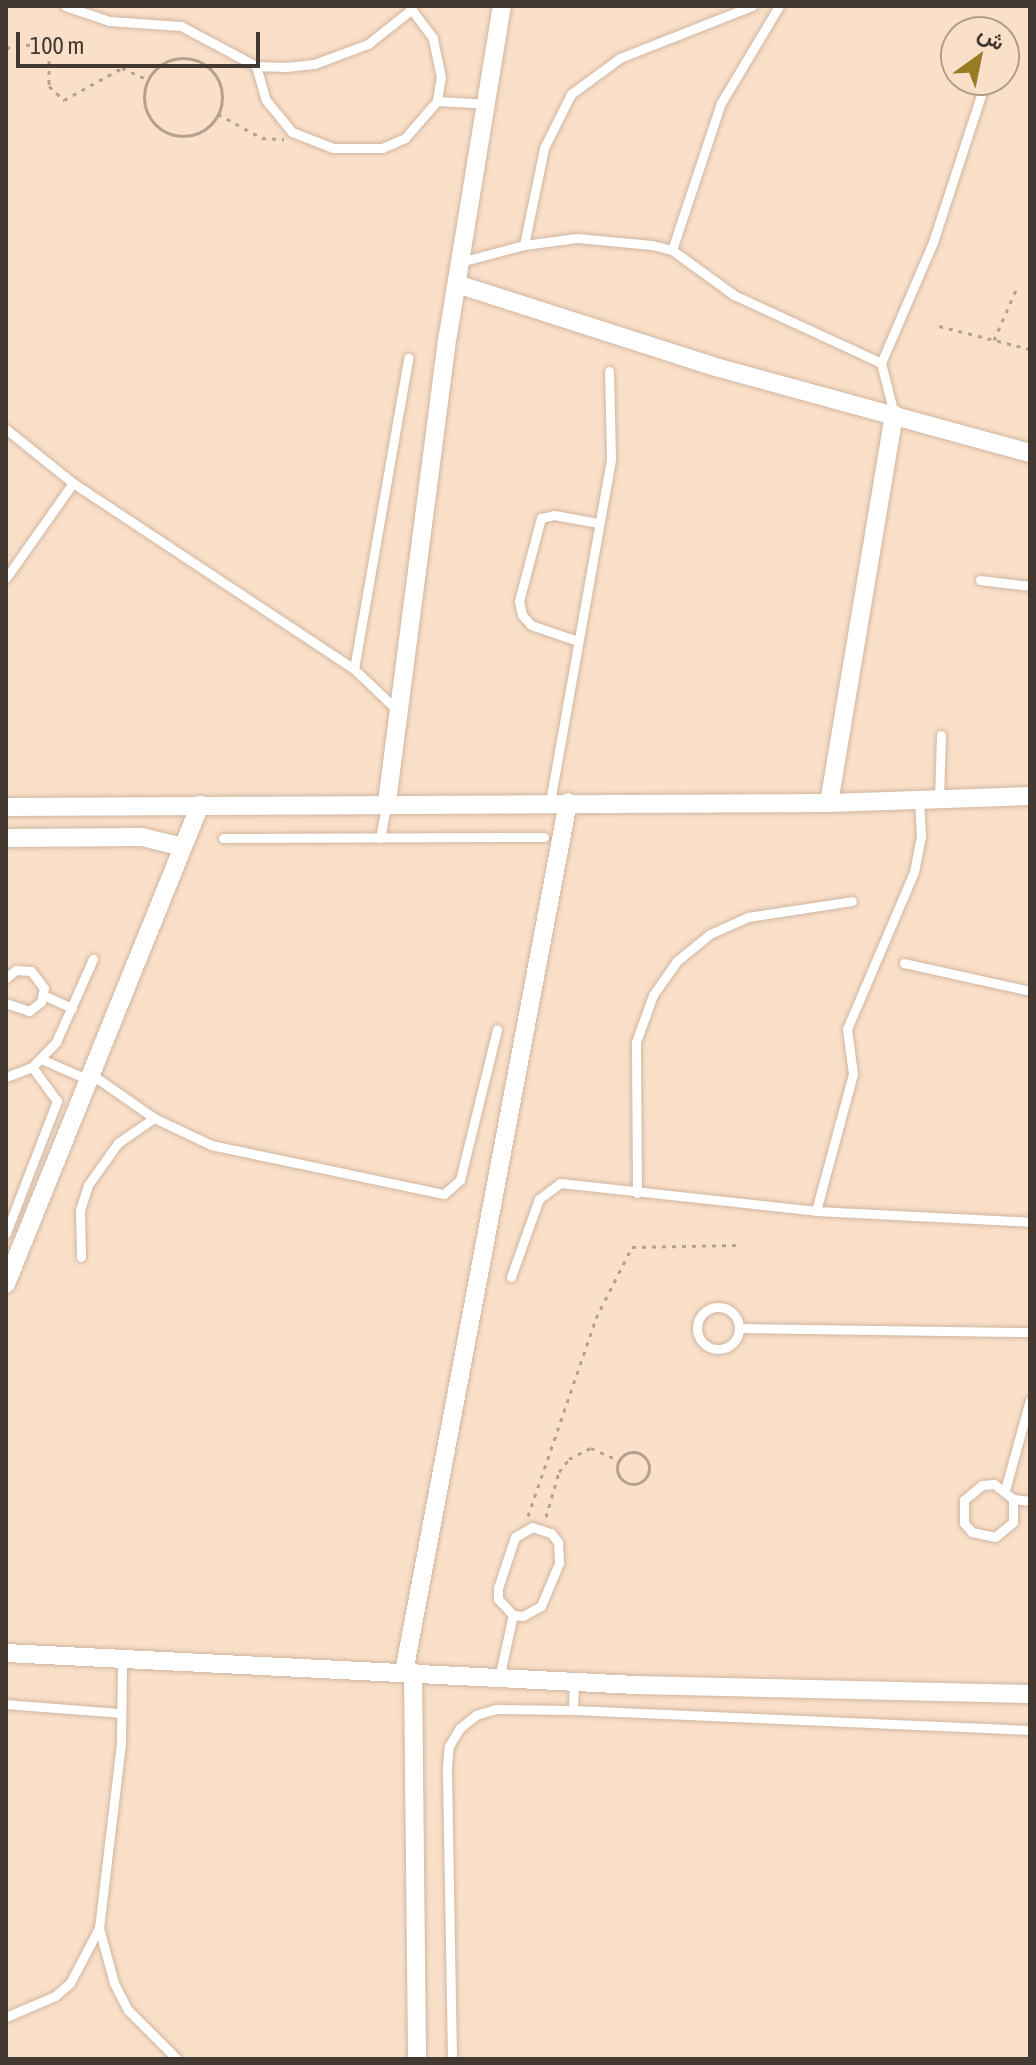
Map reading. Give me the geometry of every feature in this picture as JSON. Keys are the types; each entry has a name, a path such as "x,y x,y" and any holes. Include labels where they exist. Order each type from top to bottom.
{"street":[{"path":"387,802 396,709 460,262 489,104 502,6"},
{"path":"457,284 712,366 1030,453"},
{"path":"829,803 894,414"},
{"path":"6,807 387,802 829,803 1030,796"},
{"path":"417,2059 408,1672 559,802"},
{"path":"6,1284 200,805"},
{"path":"6,838 142,837 183,847"},
{"path":"6,1653 574,1682 1030,1694"}],"lane":[{"path":"65,6 109,21 181,26 256,66 286,67 341,56 368,44 411,8 433,38 439,60 437,101 405,138 382,148 333,148 292,132 266,100 256,66"},
{"path":"524,245 544,148 571,94 620,58 752,6"},
{"path":"672,250 710,127 779,6"},
{"path":"894,414 881,363 933,242 981,96"},
{"path":"437,101 489,104"},
{"path":"460,262 524,245 577,238 672,250 734,295 881,363"},
{"path":"354,669 408,358"},
{"path":"559,802 575,640 612,449 609,371"},
{"path":"6,429 73,483 354,669 396,709"},
{"path":"6,578 73,483"},
{"path":"575,640 531,625 522,615 519,601 541,518 554,515 598,523"},
{"path":"980,580 1030,586"},
{"path":"939,799 941,735"},
{"path":"816,1211 854,1066 847,1029 914,872 920,850 919,799"},
{"path":"380,838 387,802"},
{"path":"223,838 544,837"},
{"path":"637,1193 632,1066 642,1018 677,961 710,934 748,917 852,901"},
{"path":"6,1077 32,1067 41,1059 72,1008 93,959"},
{"path":"904,963 1030,991"},
{"path":"7,974 24,969 37,975 43,995 72,1008"},
{"path":"6,1003 15,1010 29,1011 43,995"},
{"path":"41,1059 90,1077 154,1118 211,1145 444,1194 460,1180 497,1029"},
{"path":"6,1233 57,1101 32,1067"},
{"path":"81,1257 80,1210 88,1185 118,1143 154,1118"},
{"path":"511,1277 539,1199 551,1185 816,1211 1030,1222"},
{"path":"722,1307 737,1319 739,1328 731,1345 713,1349 705,1345 696,1329 704,1312 722,1307"},
{"path":"739,1328 1030,1332"},
{"path":"1005,1490 1030,1400"},
{"path":"994,1484 1013,1499 1013,1522 1006,1532 982,1537 964,1523 961,1511 971,1490 994,1484"},
{"path":"1013,1499 1030,1501"},
{"path":"541,1528 558,1542 559,1563 541,1606 523,1616 513,1615 498,1599 498,1588 511,1545 523,1531 541,1528"},
{"path":"499,1678 513,1615"},
{"path":"122,1659 121,1713 99,1928 114,1983 128,2010 177,2059"},
{"path":"573,1710 574,1682"},
{"path":"6,1704 121,1713"},
{"path":"452,2059 449,1746 460,1728 476,1715 496,1709 573,1710 1030,1730"},
{"path":"6,2017 55,1996 70,1983 99,1928"}],"path":[{"path":"6,48 36,44 49,50 49,86 64,100 122,68 149,80"},
{"path":"172,60 202,63 218,80 218,114 196,134 166,132 147,109 149,80 172,60"},
{"path":"218,114 273,141 292,132"},
{"path":"994,340 1016,290"},
{"path":"939,326 1030,349"},
{"path":"523,1531 596,1318 632,1247 738,1245"},
{"path":"541,1528 559,1472 569,1459 591,1448 618,1460"},
{"path":"628,1452 641,1453 649,1463 647,1476 638,1484 625,1482 617,1473 618,1460 628,1452"}]}
